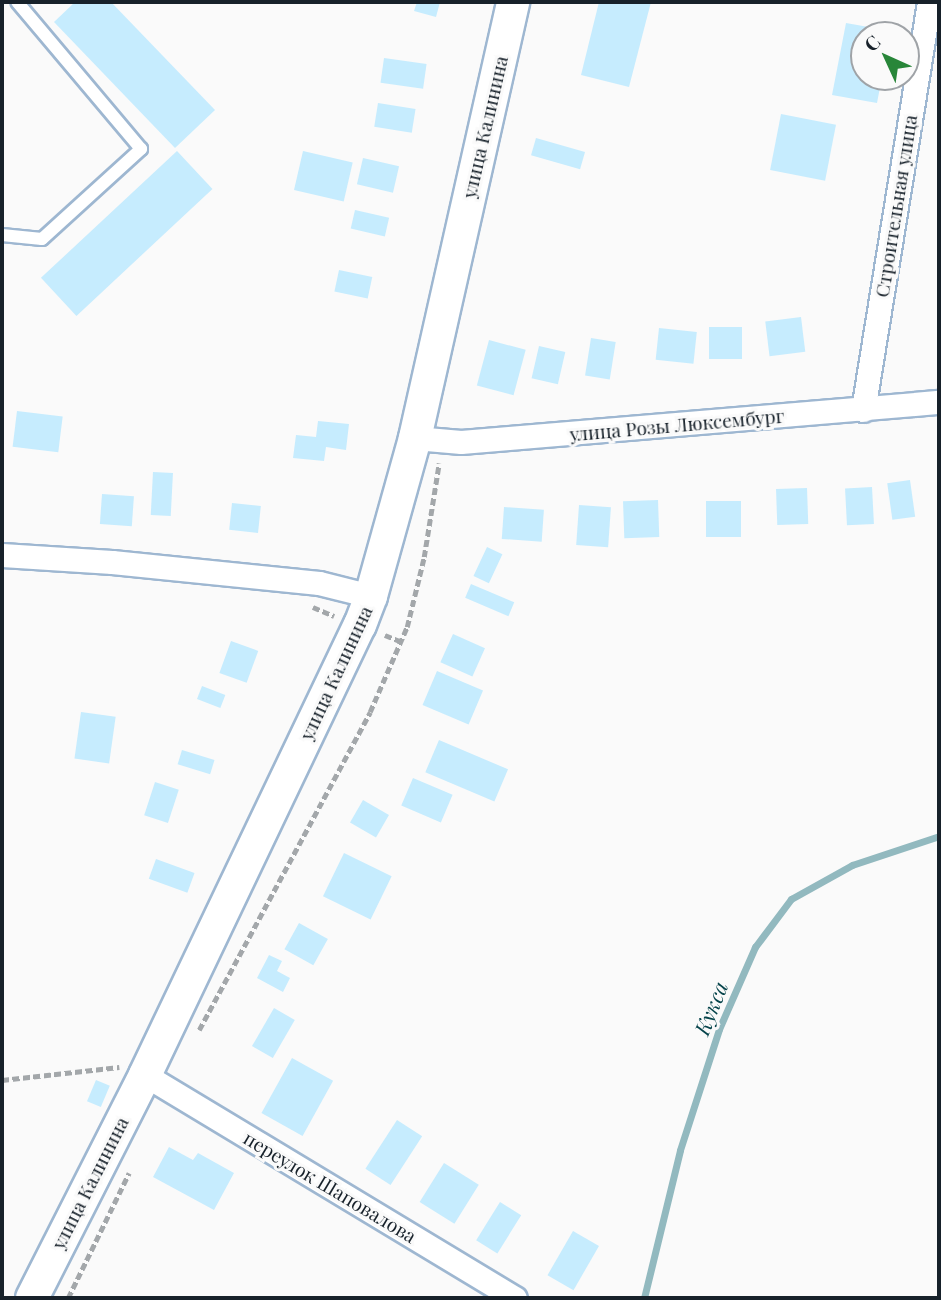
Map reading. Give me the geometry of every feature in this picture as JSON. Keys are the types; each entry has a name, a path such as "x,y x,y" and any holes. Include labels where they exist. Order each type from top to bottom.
{"street":[{"name":"улица Калинина","path":"32,1298 147,1070 360,625 371,596 415,438 513,2"},
{"name":"Строительная улица","path":"863,411 929,2"},
{"name":"улица Розы Люксембург","path":"415,438 461,442 863,411 939,402"},
{"path":"2,555 112,562 319,583 371,596"},
{"name":"переулок Шаповалова","path":"147,1070 515,1298"}],"lane":[{"path":"2,235 42,239 141,149 17,2"}],"path":[{"path":"304,604 400,641"},
{"path":"2,1080 147,1070"}],"building":[{"path":"75,2 111,2 215,110 175,148 54,22"},
{"path":"417,2 440,2 436,17 414,11"},
{"path":"599,2 651,2 629,87 581,75"},
{"path":"846,23 850,24 850,91 879,91 877,103 832,95"},
{"path":"384,58 427,64 423,89 381,83"},
{"path":"378,103 416,109 412,133 374,127"},
{"path":"781,114 836,125 825,181 770,170"},
{"path":"536,138 585,152 580,169 531,155"},
{"path":"177,151 212,189 76,316 41,278"},
{"path":"303,151 353,162 344,201 294,190"},
{"path":"363,158 399,166 393,193 357,184"},
{"path":"355,210 389,218 385,236 351,229"},
{"path":"339,270 372,277 368,299 334,292"},
{"path":"801,317 805,352 770,356 765,321"},
{"path":"709,327 742,327 742,359 709,359"},
{"path":"659,328 697,332 693,364 656,360"},
{"path":"591,338 616,342 610,379 585,376"},
{"path":"489,340 526,350 514,395 477,385"},
{"path":"539,346 565,352 558,384 532,378"},
{"path":"17,411 63,417 58,452 13,447"},
{"path":"318,421 349,424 346,450 326,447 324,461 293,458 296,435 316,437"},
{"path":"153,472 173,473 171,516 151,515"},
{"path":"910,480 915,517 892,520 887,483"},
{"path":"872,487 874,524 847,525 845,488"},
{"path":"807,488 808,524 777,525 776,489"},
{"path":"102,494 134,496 132,526 100,524"},
{"path":"658,500 659,537 624,538 623,501"},
{"path":"706,501 741,501 741,537 706,537"},
{"path":"232,503 261,506 258,533 229,530"},
{"path":"579,505 611,507 608,547 576,545"},
{"path":"504,507 544,510 542,542 502,539"},
{"path":"487,547 502,554 489,583 473,576"},
{"path":"471,584 514,602 508,616 465,598"},
{"path":"453,634 485,648 472,677 440,662"},
{"path":"231,641 258,651 247,683 219,673"},
{"path":"437,671 483,691 469,725 423,705"},
{"path":"202,686 225,695 220,708 197,699"},
{"path":"81,712 116,717 109,763 74,759"},
{"path":"439,740 508,769 494,802 425,772"},
{"path":"182,750 215,760 210,774 178,764"},
{"path":"413,778 453,795 441,822 401,806"},
{"path":"155,782 179,790 168,823 144,815"},
{"path":"363,800 389,815 376,838 350,823"},
{"path":"344,853 392,876 371,919 323,896"},
{"path":"156,859 195,873 187,893 149,879"},
{"path":"299,923 328,939 313,965 284,949"},
{"path":"269,955 282,961 277,971 290,978 283,992 257,978"},
{"path":"274,1008 295,1020 273,1058 252,1046"},
{"path":"292,1058 333,1081 303,1136 261,1113"},
{"path":"96,1080 110,1086 101,1107 87,1101"},
{"path":"397,1120 422,1136 391,1185 365,1169"},
{"path":"169,1147 193,1160 198,1153 234,1173 214,1210 153,1177"},
{"path":"444,1163 479,1185 454,1224 420,1202"},
{"path":"500,1202 521,1215 497,1253 476,1240"},
{"path":"573,1231 599,1246 573,1290 548,1275"}],"waterway":[{"name":"Кукса","path":"644,1298 680,1150 719,1029 755,947 791,899 852,865 939,836"}]}
